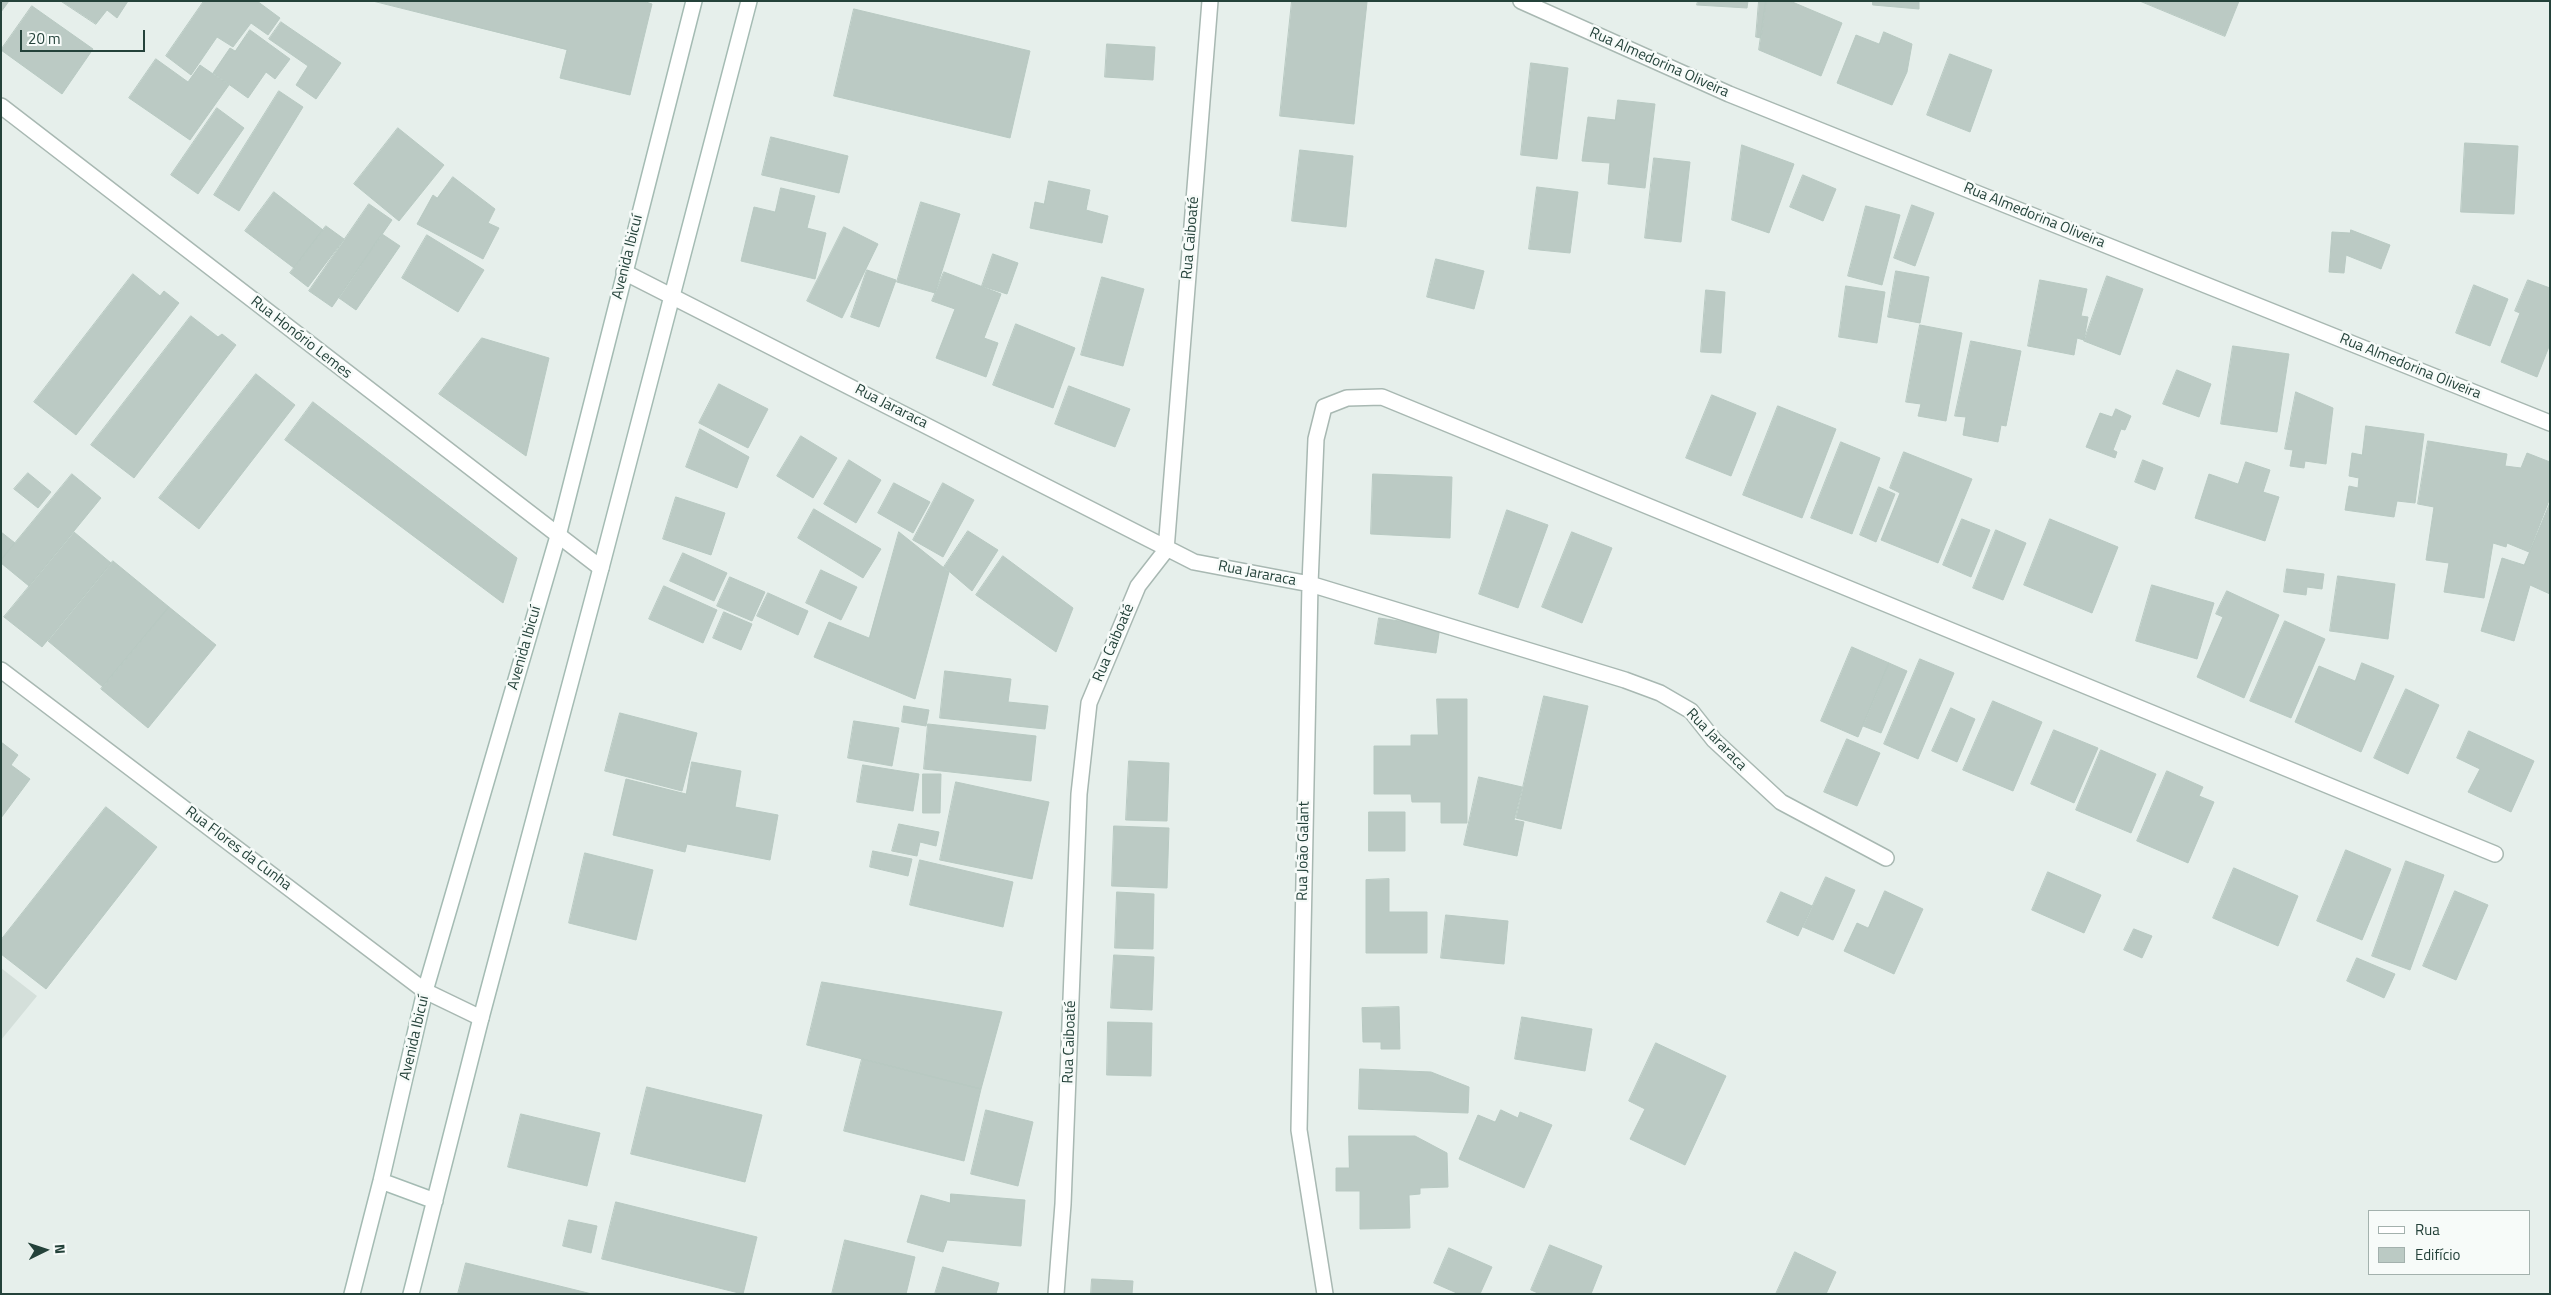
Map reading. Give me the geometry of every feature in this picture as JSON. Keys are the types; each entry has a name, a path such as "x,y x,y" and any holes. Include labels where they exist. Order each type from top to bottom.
{"street":[{"name":"Avenida Ibicuí","path":"352,1294 381,1181 425,991 558,536 694,1"},
{"path":"411,1294 481,1018 749,1"},
{"name":"Rua Caiboaté","path":"1056,1294 1063,1204 1079,794 1089,703 1138,586 1166,550 1210,1"},
{"name":"Rua Almedorina Oliveira","path":"1521,1 1728,94 2550,423"},
{"name":"Rua Honório Lemes","path":"1,106 601,568"},
{"name":"Rua Jararaca","path":"624,272 1166,550 1194,562 1310,584 1625,680 1660,693 1691,711 1714,740 1782,802 1886,858"},
{"name":"Rua João Galant","path":"1325,1294 1299,1130 1310,584 1316,439 1324,407 1347,398 1382,397 2495,854"},
{"name":"Rua Flores da Cunha","path":"1,670 425,991 481,1018"},
{"path":"381,1181 435,1201"}],"shaded area":[{"path":"1,968 37,996 1,1040"}],"building":[{"path":"1,1 9,1 1,12"},
{"path":"61,1 128,1 117,18 107,10 96,24"},
{"path":"204,1 257,1 280,18 268,35 251,23 233,47 217,37 191,75 166,56"},
{"path":"373,1 643,1 652,4 630,95 560,78 567,50"},
{"path":"1292,1 1367,2 1354,124 1280,116"},
{"path":"1698,1 1748,1 1747,8 1697,5"},
{"path":"1759,1 1766,1 1761,38 1756,37"},
{"path":"1766,1 1790,1 1842,23 1821,76 1759,50"},
{"path":"1873,1 1919,1 1919,9 1873,5"},
{"path":"2140,1 2239,1 2225,36"},
{"path":"32,6 93,49 62,94 1,50"},
{"path":"854,9 1030,51 1010,138 834,96"},
{"path":"281,22 341,63 316,99 296,85 308,66 269,39"},
{"path":"250,30 290,59 275,79 266,72 248,98 213,73 230,48 235,51"},
{"path":"1884,32 1912,44 1907,72 1892,105 1837,83 1856,35 1879,44"},
{"path":"1107,44 1155,47 1153,80 1105,77"},
{"path":"1950,54 1992,70 1970,132 1927,115"},
{"path":"156,59 188,82 200,65 229,85 190,140 129,98"},
{"path":"1531,63 1568,68 1557,159 1521,155"},
{"path":"279,91 303,107 239,211 214,195"},
{"path":"1618,100 1655,104 1645,188 1608,184 1610,163 1582,161 1588,117 1615,120"},
{"path":"217,108 244,128 198,194 171,175"},
{"path":"398,128 444,165 399,221 354,184"},
{"path":"771,137 848,156 839,193 762,175"},
{"path":"2465,143 2518,146 2514,214 2461,212"},
{"path":"1742,145 1794,164 1769,233 1732,220"},
{"path":"1300,150 1353,156 1346,227 1292,221"},
{"path":"1654,158 1690,162 1681,242 1645,238"},
{"path":"1803,175 1836,189 1823,221 1790,207"},
{"path":"453,177 495,209 488,223 499,228 483,259 417,224 433,195 437,198"},
{"path":"1049,181 1090,190 1086,210 1108,216 1102,243 1030,228 1035,202 1044,204"},
{"path":"1537,187 1578,192 1570,253 1529,249"},
{"path":"781,188 815,196 807,228 826,233 815,279 741,261 754,207 775,212"},
{"path":"274,192 323,230 294,268 245,231"},
{"path":"921,202 960,214 935,293 897,282"},
{"path":"369,204 392,220 332,307 309,291"},
{"path":"1912,205 1934,213 1915,266 1894,258"},
{"path":"1866,206 1900,215 1882,285 1848,276"},
{"path":"326,226 344,239 308,287 290,273"},
{"path":"844,227 878,244 842,318 807,301"},
{"path":"2351,230 2390,245 2381,269 2346,255 2344,273 2329,272 2332,232 2350,233"},
{"path":"382,234 400,246 356,310 339,298"},
{"path":"427,235 484,270 458,312 402,278"},
{"path":"993,254 1018,263 1007,294 982,286"},
{"path":"1436,259 1484,271 1474,309 1427,297"},
{"path":"867,270 896,280 879,327 851,317"},
{"path":"1896,271 1929,277 1920,323 1888,317"},
{"path":"944,272 1001,294 984,338 998,343 986,377 936,358 955,309 932,301"},
{"path":"133,274 160,296 164,291 179,303 76,435 34,402"},
{"path":"2107,276 2143,289 2120,355 2084,341"},
{"path":"1102,277 1144,289 1123,366 1081,355"},
{"path":"2040,280 2087,289 2081,316 2088,317 2084,340 2077,338 2074,355 2028,346"},
{"path":"2528,280 2550,288 2550,344 2537,377 2501,362 2520,313 2515,311"},
{"path":"2474,285 2508,299 2490,346 2456,333"},
{"path":"1846,286 1885,292 1877,343 1839,337"},
{"path":"1706,290 1725,292 1721,353 1701,352"},
{"path":"191,316 218,337 222,334 236,345 134,478 91,445"},
{"path":"1016,324 1075,348 1053,408 993,385"},
{"path":"1920,325 1962,333 1946,421 1918,416 1921,404 1906,402"},
{"path":"482,338 549,358 526,456 439,394"},
{"path":"1971,341 2021,351 2006,426 2001,425 1998,442 1963,435 1966,417 1955,416"},
{"path":"2233,346 2289,354 2277,432 2221,424"},
{"path":"2177,370 2211,384 2199,417 2163,404"},
{"path":"256,374 295,405 199,529 159,498"},
{"path":"719,384 768,409 748,448 699,423"},
{"path":"1069,386 1130,409 1115,447 1055,424"},
{"path":"2296,392 2333,408 2326,464 2305,461 2304,468 2290,466 2293,450 2285,449"},
{"path":"1712,395 1756,413 1731,476 1686,458"},
{"path":"313,402 517,558 503,603 285,440"},
{"path":"1778,406 1836,429 1802,518 1743,495"},
{"path":"2116,409 2131,416 2125,430 2121,429 2113,450 2117,452 2115,458 2086,447 2100,413 2112,417"},
{"path":"2366,426 2424,434 2415,503 2397,501 2394,517 2345,510 2349,486 2358,488 2359,478 2349,476 2352,453 2362,455"},
{"path":"700,429 749,457 737,488 686,467"},
{"path":"801,436 837,458 813,498 777,476"},
{"path":"2428,441 2507,454 2505,466 2521,468 2527,453 2550,462 2550,498 2529,552 2507,543 2506,547 2493,543 2484,598 2444,592 2449,563 2426,560 2434,507 2418,504"},
{"path":"1841,442 1880,458 1852,534 1811,518"},
{"path":"1904,452 1972,479 1938,563 1881,540 1900,493 1890,488"},
{"path":"849,460 881,480 856,523 824,504"},
{"path":"2143,460 2163,468 2155,490 2135,482"},
{"path":"2246,462 2270,470 2263,492 2279,497 2265,541 2195,518 2209,474 2238,484"},
{"path":"28,473 51,492 38,508 14,489"},
{"path":"72,474 101,498 29,586 1,563 1,560"},
{"path":"1373,474 1452,477 1450,538 1371,534"},
{"path":"894,483 930,502 913,533 878,513"},
{"path":"943,483 974,500 943,557 913,540"},
{"path":"1879,487 1895,494 1876,542 1860,535"},
{"path":"676,497 725,513 711,555 663,539"},
{"path":"2550,503 2550,594 2530,585 2514,641 2481,631 2502,558 2524,565"},
{"path":"814,509 881,549 863,578 798,538"},
{"path":"1507,510 1548,525 1518,608 1479,594"},
{"path":"1962,519 1990,530 1971,577 1943,565"},
{"path":"2050,519 2118,547 2092,613 2024,585"},
{"path":"1996,530 2026,543 2003,600 1973,588"},
{"path":"968,531 998,550 972,591 944,567"},
{"path":"1,532 15,543 1,560"},
{"path":"74,532 111,563 42,647 4,617"},
{"path":"899,532 949,572 915,699 814,657 829,622 869,638"},
{"path":"1572,532 1612,548 1582,623 1542,607"},
{"path":"683,553 727,573 714,601 670,581"},
{"path":"1003,556 1073,608 1056,652 976,595"},
{"path":"113,561 169,607 103,687 48,641"},
{"path":"2287,569 2324,574 2322,589 2307,587 2306,595 2284,592"},
{"path":"821,570 857,587 841,620 806,603"},
{"path":"2338,576 2395,584 2388,639 2330,631"},
{"path":"730,577 765,592 752,621 717,606"},
{"path":"2152,585 2214,603 2197,659 2136,641"},
{"path":"664,586 717,610 703,643 649,619"},
{"path":"2227,591 2279,615 2244,698 2197,677 2223,617 2216,614"},
{"path":"768,593 808,611 798,635 757,616"},
{"path":"169,607 216,645 148,728 101,689"},
{"path":"724,612 752,624 741,650 713,638"},
{"path":"1379,618 1440,627 1436,653 1375,644"},
{"path":"2285,621 2325,639 2291,718 2250,701"},
{"path":"1852,647 1889,663 1858,737 1821,721"},
{"path":"1920,659 1954,673 1918,759 1884,744"},
{"path":"1889,663 1907,671 1881,733 1863,726"},
{"path":"2362,663 2394,676 2361,752 2295,722 2319,666 2355,681"},
{"path":"945,671 1011,679 1008,702 1048,706 1045,729 940,718"},
{"path":"2406,689 2439,705 2408,774 2374,758"},
{"path":"1544,696 1588,706 1561,829 1516,818"},
{"path":"1437,699 1467,699 1467,823 1441,823 1441,802 1412,802 1411,794 1374,794 1374,746 1411,746 1411,735 1438,735"},
{"path":"1993,701 2042,722 2013,791 1963,770"},
{"path":"904,706 929,710 926,726 902,722"},
{"path":"1951,708 1975,719 1957,762 1932,751"},
{"path":"620,713 697,733 682,791 605,771"},
{"path":"854,721 899,728 892,766 848,758"},
{"path":"928,724 1036,736 1031,781 924,769"},
{"path":"2054,730 2098,748 2074,803 2031,784"},
{"path":"2469,731 2534,761 2511,812 2468,792 2480,769 2457,758"},
{"path":"1847,739 1880,753 1857,806 1824,792"},
{"path":"1,742 18,755 11,765 30,779 1,818"},
{"path":"2101,750 2156,774 2131,833 2076,810"},
{"path":"1129,761 1169,763 1167,821 1126,820"},
{"path":"692,762 741,771 735,807 778,815 770,860 687,844 685,852 613,835 626,779 686,794"},
{"path":"863,765 919,774 913,811 857,802"},
{"path":"2167,771 2203,787 2199,796 2214,802 2188,863 2137,841"},
{"path":"923,774 941,774 940,813 923,813"},
{"path":"1479,777 1522,787 1514,820 1524,822 1517,856 1464,845"},
{"path":"956,782 1049,802 1032,879 940,860"},
{"path":"106,807 157,847 46,989 1,954 1,940"},
{"path":"1369,812 1405,812 1405,851 1369,851"},
{"path":"899,824 939,832 936,846 920,842 917,856 892,851"},
{"path":"1114,826 1169,828 1167,888 1112,886"},
{"path":"2346,850 2391,869 2362,940 2317,921"},
{"path":"873,851 912,859 908,876 870,867"},
{"path":"585,853 653,870 636,940 569,923"},
{"path":"920,860 1013,882 1003,927 910,905"},
{"path":"2406,861 2444,875 2410,970 2372,956"},
{"path":"2234,868 2298,896 2278,946 2213,918"},
{"path":"2048,872 2101,895 2084,933 2032,910"},
{"path":"1826,877 1855,890 1833,940 1803,927"},
{"path":"1389,879 1389,912 1427,912 1427,953 1366,953 1366,880"},
{"path":"1885,891 1923,909 1894,974 1844,951 1857,923 1868,928"},
{"path":"2455,891 2488,905 2456,980 2423,966"},
{"path":"1117,892 1154,894 1153,949 1115,948"},
{"path":"1781,892 1812,906 1798,936 1767,922"},
{"path":"1446,915 1508,921 1504,964 1441,958"},
{"path":"2134,929 2152,936 2142,958 2124,950"},
{"path":"1114,955 1154,957 1152,1010 1111,1008"},
{"path":"2357,958 2395,974 2384,998 2347,981"},
{"path":"822,982 1002,1012 981,1089 807,1045"},
{"path":"1399,1007 1400,1049 1381,1049 1381,1042 1363,1042 1362,1008"},
{"path":"1522,1017 1592,1029 1585,1071 1515,1059"},
{"path":"1108,1022 1152,1023 1151,1076 1107,1075"},
{"path":"1656,1043 1726,1076 1685,1165 1630,1139 1645,1109 1629,1101"},
{"path":"862,1059 981,1089 964,1161 844,1131"},
{"path":"1360,1069 1431,1072 1469,1087 1468,1113 1359,1109"},
{"path":"647,1087 762,1115 745,1182 631,1154"},
{"path":"986,1110 1033,1122 1018,1186 971,1174"},
{"path":"1501,1110 1518,1118 1520,1112 1552,1125 1524,1188 1459,1159 1478,1115 1495,1122"},
{"path":"521,1114 600,1133 587,1186 508,1167"},
{"path":"1349,1136 1415,1136 1447,1153 1448,1187 1420,1188 1420,1194 1409,1195 1410,1228 1360,1229 1360,1191 1336,1191 1336,1168 1349,1168"},
{"path":"951,1194 1025,1200 1021,1246 947,1240 943,1252 907,1242 921,1195 950,1203"},
{"path":"616,1202 757,1237 743,1294 602,1259"},
{"path":"569,1220 597,1226 591,1253 563,1246"},
{"path":"845,1240 915,1257 906,1294 832,1294"},
{"path":"1550,1245 1602,1266 1591,1294 1540,1294 1531,1290"},
{"path":"1449,1248 1492,1267 1480,1294 1459,1294 1434,1283"},
{"path":"1795,1252 1836,1272 1826,1294 1776,1294"},
{"path":"466,1263 592,1294 458,1294"},
{"path":"943,1267 999,1283 996,1294 935,1294"},
{"path":"1092,1279 1133,1281 1132,1294 1091,1294"}]}
